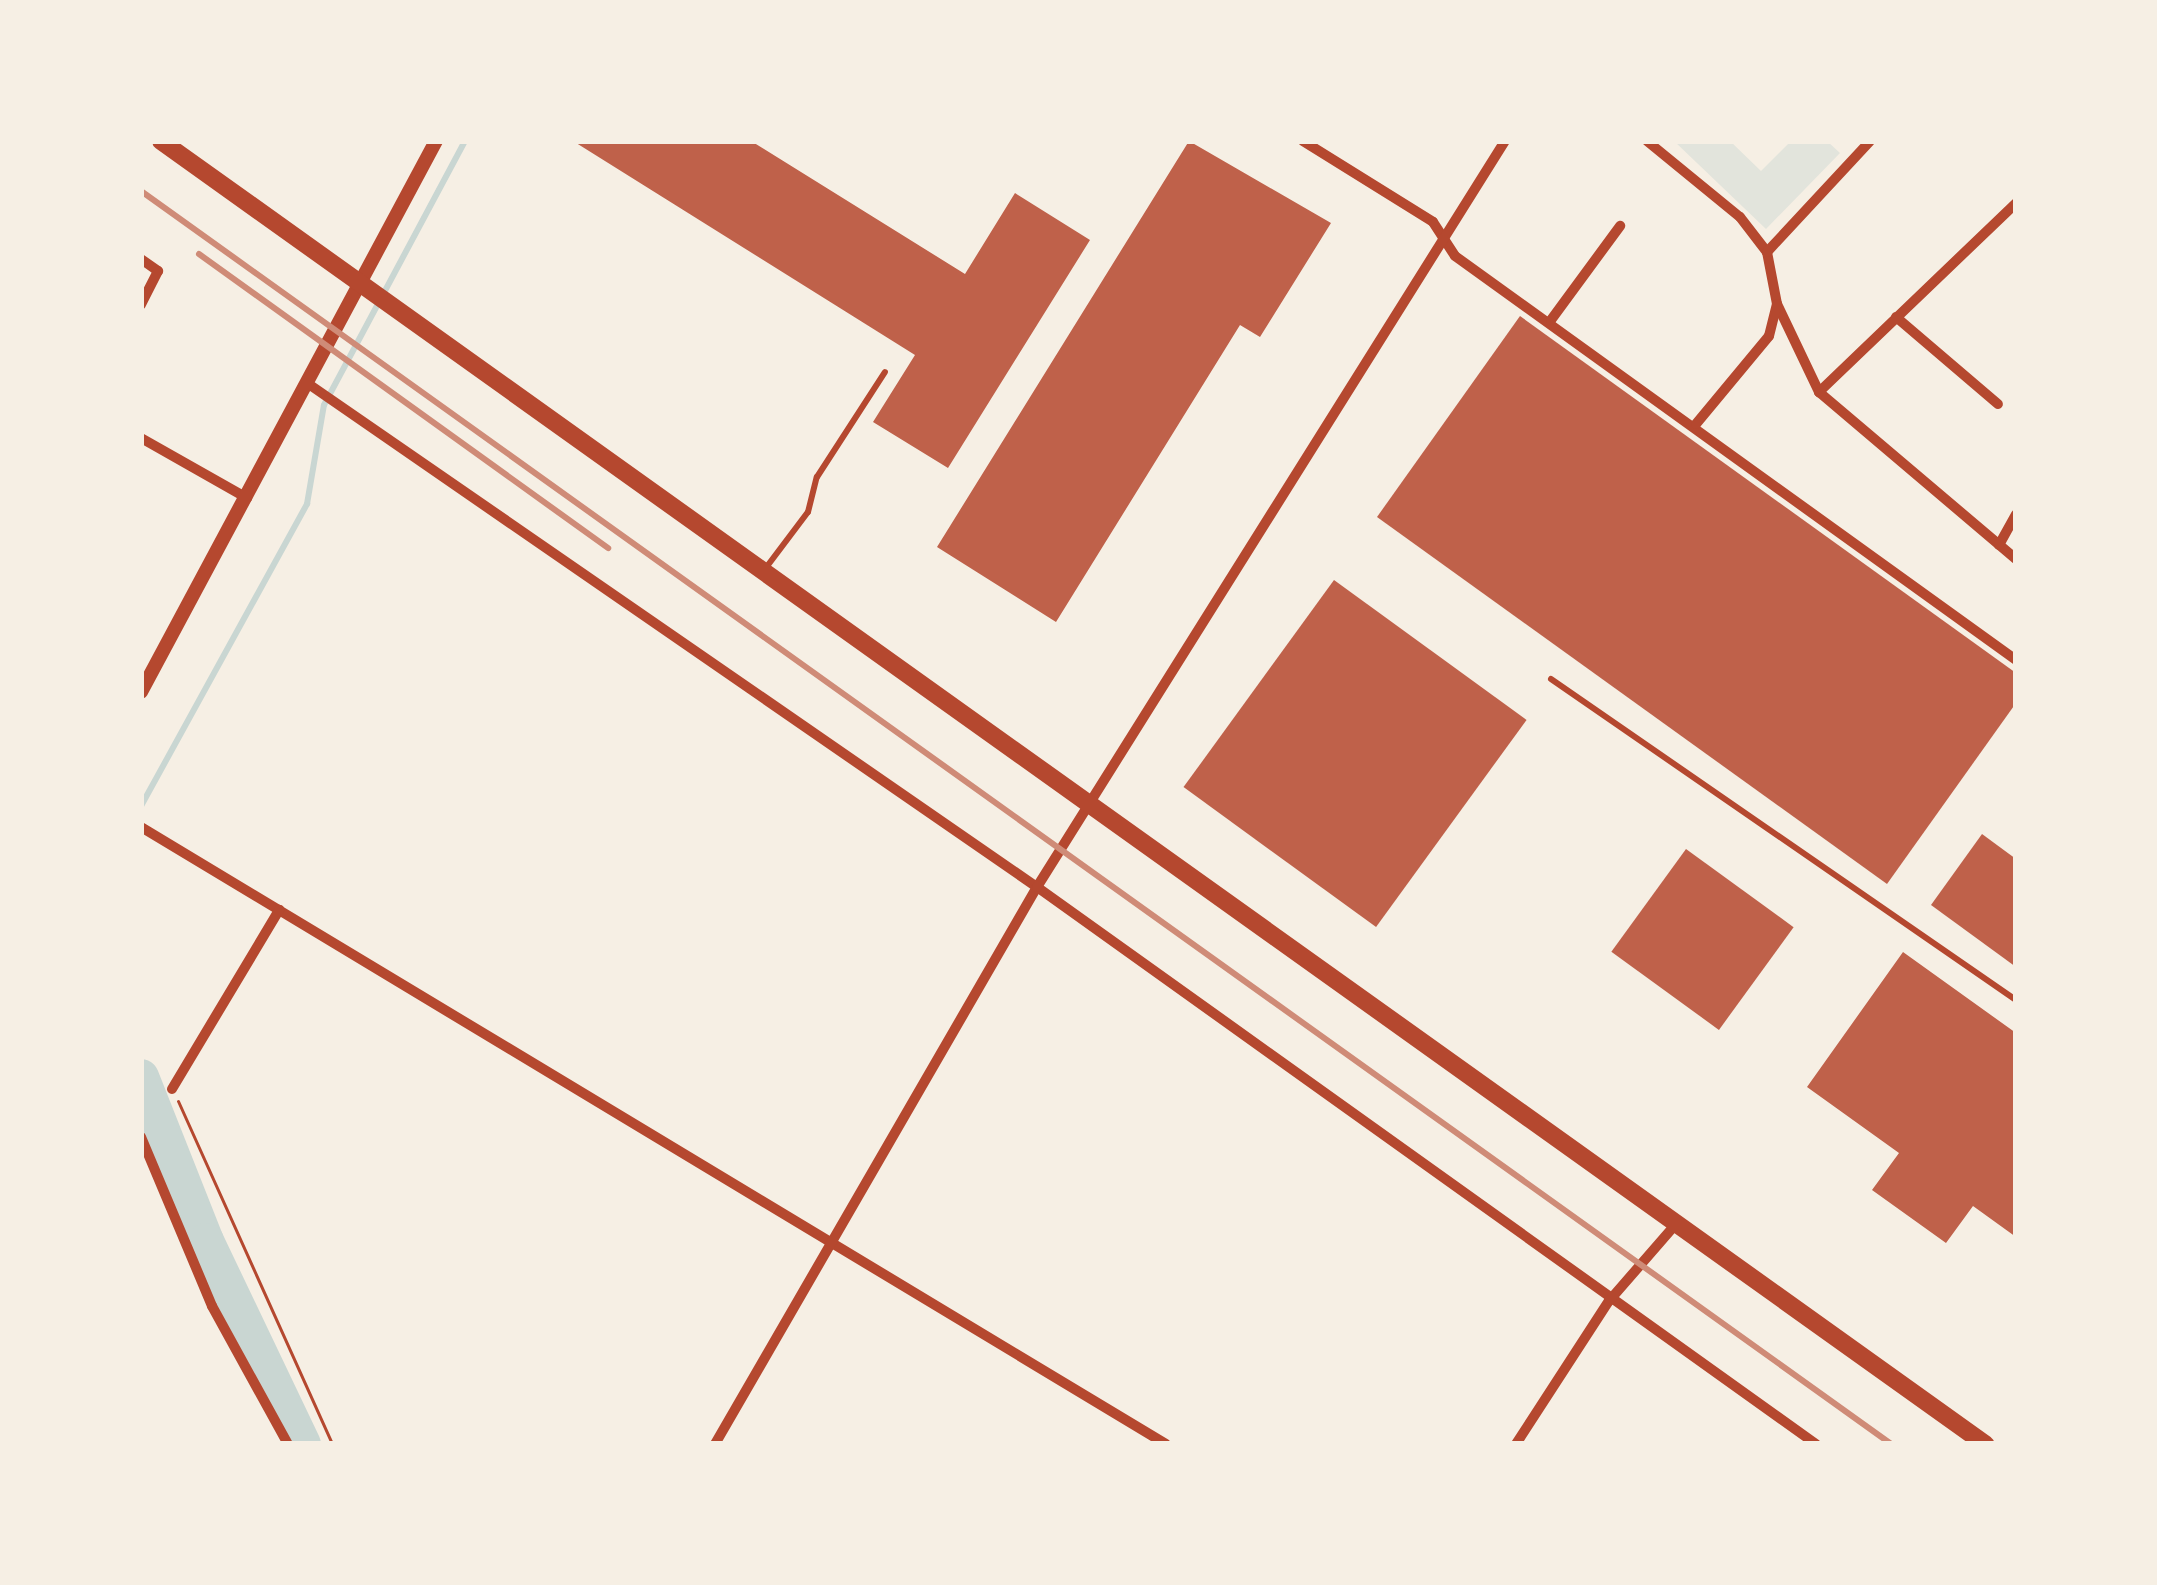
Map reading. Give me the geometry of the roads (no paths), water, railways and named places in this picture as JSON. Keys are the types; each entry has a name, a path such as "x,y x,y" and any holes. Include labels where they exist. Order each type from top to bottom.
{"highway":[{"path":"161,141 1985,1444"}],"street":[{"path":"141,692 310,385 436,141"},
{"path":"1303,141 1446,237 1455,256 1696,424 2016,660"},
{"path":"1647,141 1740,217 1767,252 1777,304 1819,392 2016,559"},
{"path":"1767,252 1870,141"},
{"path":"716,1444 1037,886 1092,808 1500,143"},
{"path":"1819,392 2016,203"},
{"path":"1551,320 1620,226"},
{"path":"141,259 158,272 141,305"},
{"path":"1696,424 1768,336 1777,304"},
{"path":"1896,317 1998,404"},
{"path":"310,385 1037,886 1609,1301 1816,1444"},
{"path":"141,438 248,498"},
{"path":"1999,545 2016,514"},
{"path":"141,827 1166,1444"},
{"path":"172,1089 279,910"},
{"path":"141,1137 212,1306 288,1444"},
{"path":"1516,1444 1609,1301 1675,1225"}],"lane":[{"path":"762,572 808,512 817,476 884,372"},
{"path":"1551,679 2016,1000"}],"waterway":[{"path":"141,806 307,504 324,405 465,141"},
{"path":"141,1077 206,1241 303,1444"}],"railway":[{"path":"141,191 1891,1444"},
{"path":"199,254 608,548"}]}
